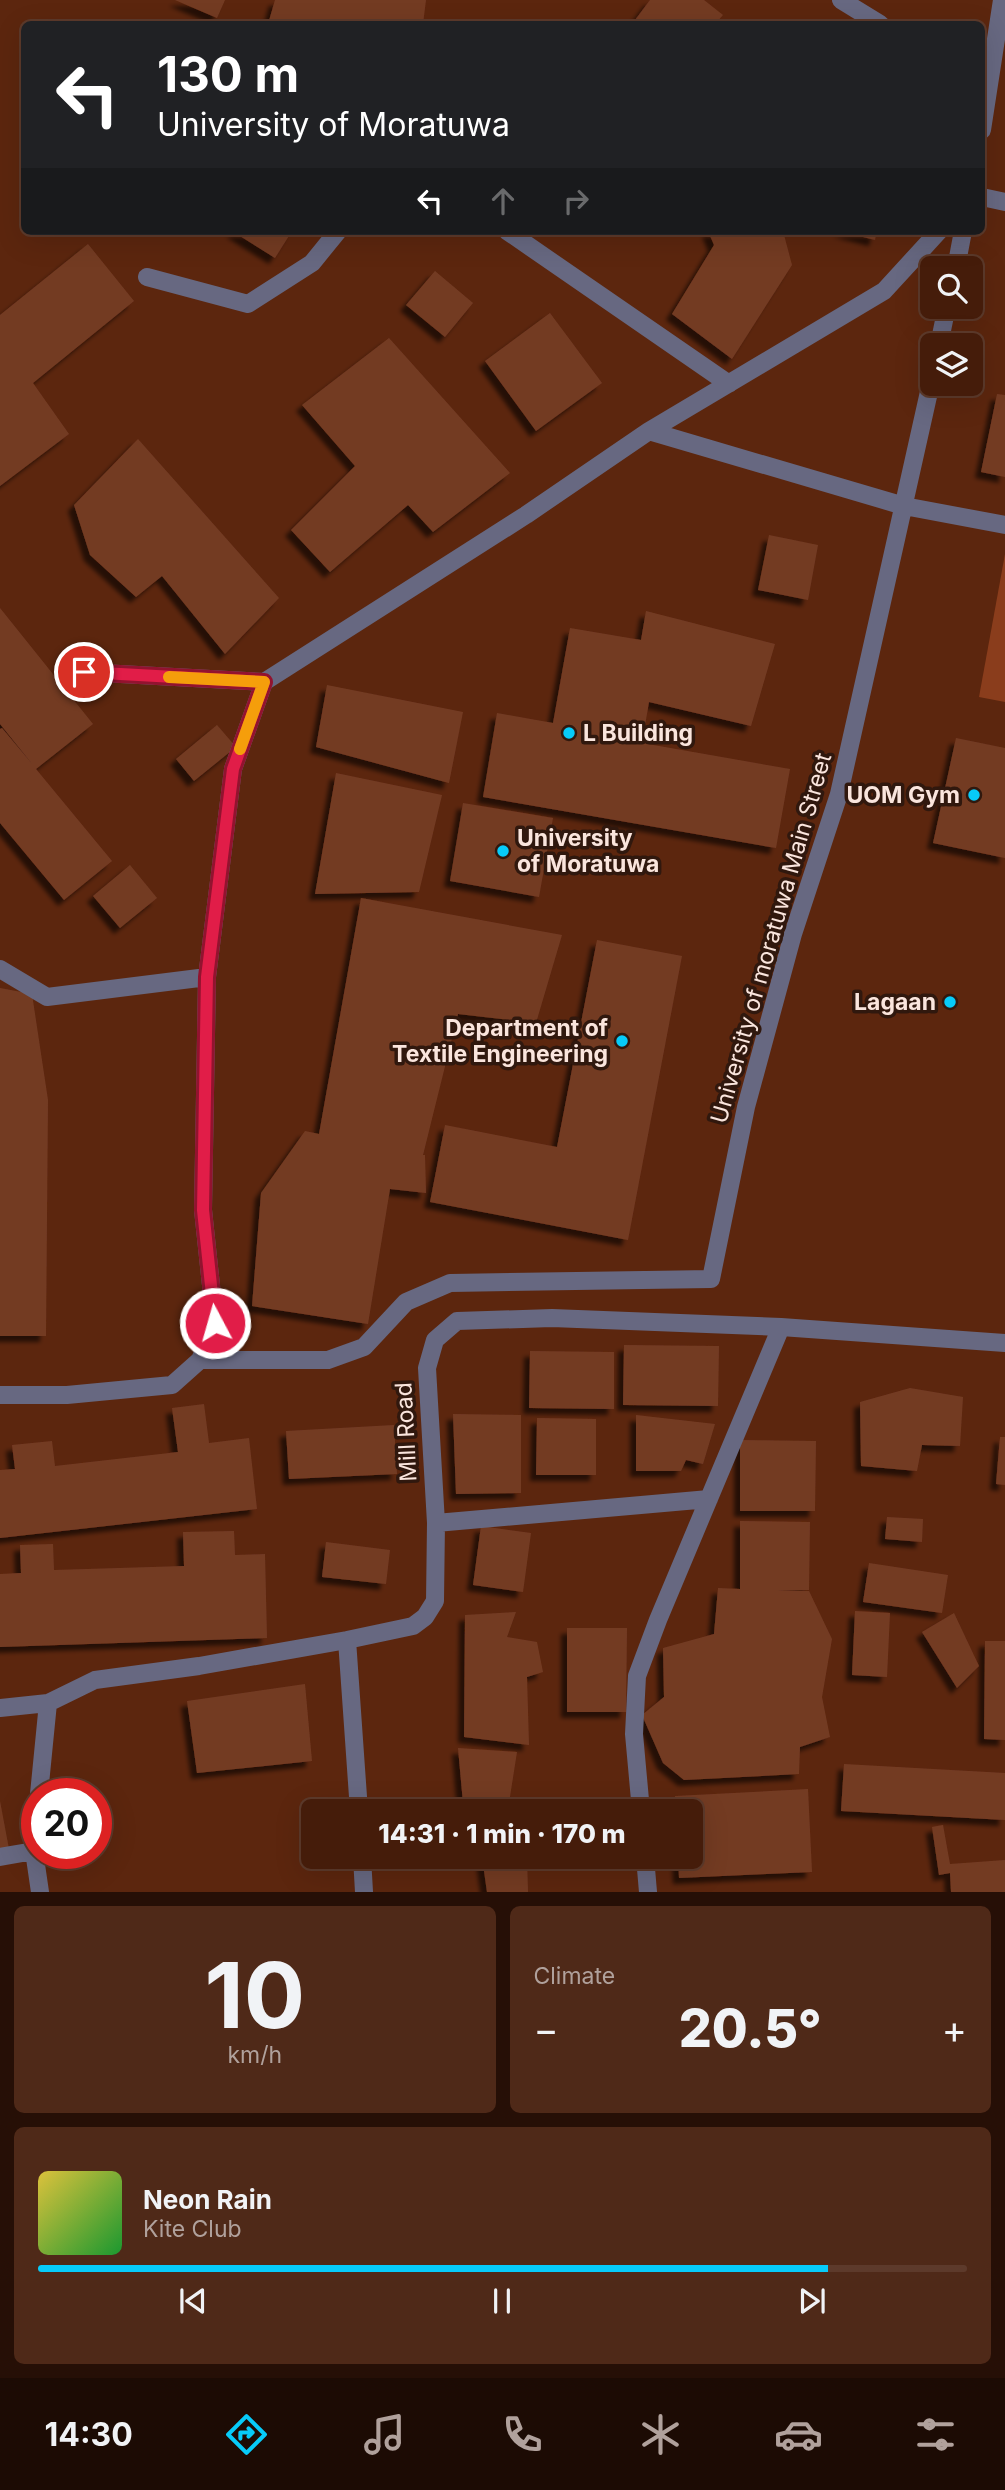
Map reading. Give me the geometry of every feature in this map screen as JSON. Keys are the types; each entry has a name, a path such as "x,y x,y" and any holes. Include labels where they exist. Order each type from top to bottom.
{"street":[{"path":"841,0 875,21"},
{"path":"986,75 1002,0"},
{"path":"985,198 1005,202"},
{"path":"147,277 248,304 312,263 335,235"},
{"path":"513,235 729,384"},
{"path":"84,672 264,682 526,515 649,431 884,291 935,235"},
{"path":"958,256 962,235"},
{"name":"University of moratuwa Main Street","path":"200,1360 328,1360 364,1347 406,1302 450,1283 711,1279 746,1107 793,934 839,794 928,396"},
{"path":"649,431 904,506 1005,525"},
{"path":"0,1395 66,1395 172,1385 200,1360 215,1323 203,1210 207,977 233,769 264,682"},
{"path":"0,970 47,997 207,977"},
{"name":"Mill Road","path":"0,1709 48,1703 95,1680 200,1666 347,1640 413,1626 425,1617 435,1601 436,1523 427,1368 435,1340 457,1321 552,1318 780,1326 1005,1343"},
{"path":"640,1799 634,1734 637,1676 780,1326"},
{"path":"436,1523 709,1499"},
{"path":"347,1640 358,1799"},
{"path":"41,1778 48,1703"},
{"path":"0,1857 21,1853"},
{"path":"37,1869 40,1892"},
{"path":"363,1869 364,1892"},
{"path":"646,1869 648,1892"}],"shaded area":[{"path":"1005,554 1005,702 979,697"}],"building":[{"path":"175,0 225,0 217,18"},
{"path":"275,0 426,0 423,21 269,21"},
{"path":"650,0 704,0 723,15 718,21 634,21"},
{"path":"238,235 289,235 275,258"},
{"path":"710,235 784,235 792,265 732,359 672,314 714,245"},
{"path":"855,235 876,235 875,240"},
{"path":"88,244 134,301 33,383 69,434 0,486 0,315"},
{"path":"435,271 473,303 445,337 406,305"},
{"path":"550,313 602,383 536,431 485,361"},
{"path":"389,338 510,473 433,532 408,505 330,572 291,530 355,466 302,405"},
{"path":"997,394 1005,395 1005,477 981,472"},
{"path":"138,439 279,598 225,654 162,576 136,597 90,555 74,505"},
{"path":"769,535 818,545 808,600 758,590"},
{"path":"0,608 93,724 36,769 112,861 64,900 0,823 0,729 2,728 33,765 0,724"},
{"name":"L Building","path":"646,611 775,644 751,726 649,702 642,743 790,769 776,848 483,797 497,713 553,723 570,628 641,640"},
{"path":"327,685 463,712 449,783 316,747"},
{"path":"217,725 236,747 194,781 176,759"},
{"name":"UOM Gym","path":"956,738 1005,748 1005,858 933,843"},
{"path":"336,773 442,795 419,892 315,894"},
{"path":"463,803 553,818 539,897 450,881"},
{"path":"130,865 157,898 120,928 93,896"},
{"path":"361,898 562,935 536,1023 458,1014 423,1155 426,1193 390,1189 368,1324 252,1306 261,1193 305,1131 319,1134"},
{"name":"Department of Textile Engineering","path":"597,940 682,956 628,1240 430,1202 445,1125 557,1147"},
{"path":"0,988 32,994 48,1100 46,1336 0,1336"},
{"path":"624,1345 719,1346 718,1406 623,1405"},
{"path":"530,1351 614,1352 614,1409 529,1408"},
{"path":"910,1388 963,1397 960,1446 922,1445 917,1471 861,1466 860,1402"},
{"path":"204,1404 209,1443 249,1438 257,1509 0,1538 0,1470 15,1469 12,1445 52,1441 55,1466 178,1452 172,1408"},
{"path":"453,1414 521,1415 521,1493 456,1494"},
{"path":"636,1415 715,1424 703,1464 686,1460 681,1471 636,1471"},
{"path":"537,1418 596,1419 596,1475 536,1475"},
{"path":"394,1425 397,1474 289,1479 286,1431"},
{"path":"1000,1437 1005,1437 1005,1485 996,1484"},
{"path":"740,1440 816,1441 815,1511 740,1511"},
{"path":"887,1517 923,1519 922,1542 885,1539"},
{"path":"740,1521 810,1522 809,1590 777,1590 809,1591 832,1639 822,1697 830,1737 800,1747 799,1774 684,1780 663,1763 642,1715 664,1697 663,1648 714,1634 718,1588 740,1589"},
{"path":"481,1526 531,1533 523,1592 473,1585"},
{"path":"234,1531 235,1555 265,1554 267,1638 0,1647 0,1574 21,1573 20,1545 53,1544 54,1570 184,1566 183,1532"},
{"path":"326,1542 390,1550 386,1584 322,1577"},
{"path":"869,1563 948,1575 942,1613 863,1602"},
{"path":"855,1611 890,1613 887,1677 852,1675"},
{"path":"516,1612 507,1637 537,1642 543,1672 527,1677 529,1745 464,1737 465,1615"},
{"path":"954,1613 979,1666 957,1688 922,1632"},
{"path":"567,1628 627,1628 626,1712 567,1712"},
{"path":"985,1641 1005,1641 1005,1740 984,1739"},
{"path":"305,1684 312,1761 197,1773 187,1701"},
{"path":"458,1748 517,1752 510,1799 463,1799"},
{"path":"844,1764 1005,1773 1005,1820 841,1811"},
{"path":"808,1789 812,1872 679,1878 679,1869 703,1869 703,1799 675,1799 675,1796"},
{"path":"0,1801 9,1849 0,1850"},
{"path":"943,1825 950,1864 1005,1860 1005,1892 951,1892 950,1873 939,1875 932,1827"},
{"path":"484,1869 527,1869 528,1892 487,1892"}],"slow traffic":[{"path":"169,677 264,682 240,749"}],"place":[{"name":"L Building","path":"569,733"},
{"name":"UOM Gym","path":"974,795"},
{"name":"University of Moratuwa","path":"503,851"},
{"name":"Lagaan","path":"950,1002"},
{"name":"Department of Textile Engineering","path":"622,1041"}],"route":[{"path":"84,672 264,682 233,769 207,977 203,1210 215,1323"}]}
